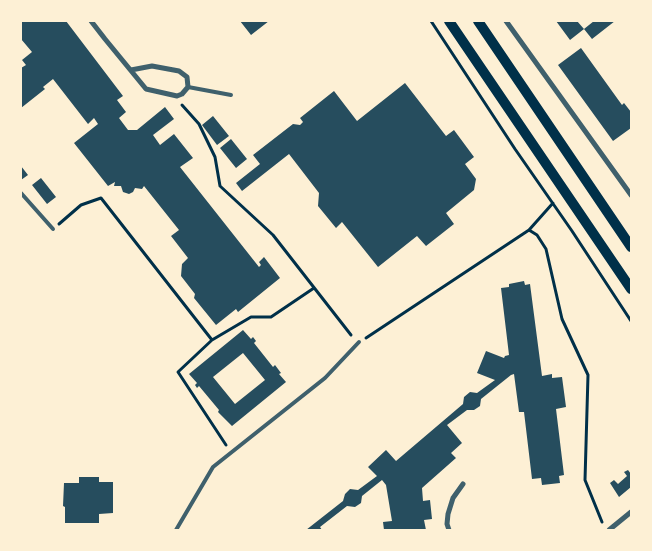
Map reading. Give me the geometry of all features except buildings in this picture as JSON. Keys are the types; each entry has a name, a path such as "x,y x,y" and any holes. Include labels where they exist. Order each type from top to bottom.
{"main road":[{"path":"449,21 631,289"},
{"path":"478,21 631,246"}],"street":[{"path":"91,21 146,89 172,96 182,94 188,87 187,77 179,71 152,66 131,70"},
{"path":"506,21 631,195"},
{"path":"449,530 447,524 448,514 453,498 463,484"},
{"path":"608,530 631,512"}],"lane":[{"path":"188,87 231,95"},
{"path":"21,193 53,229"},
{"path":"176,530 213,467 325,378 359,342"}],"path":[{"path":"431,21 631,321"},
{"path":"172,96 189,112 198,124 215,157 220,186 273,235 348,332 359,342 529,230 553,203"},
{"path":"53,229 82,205 101,198 212,340"},
{"path":"529,230 537,235 546,249 562,319 588,375 585,480 608,530"},
{"path":"231,452 178,372 212,340 251,317 271,317 314,288"}]}
